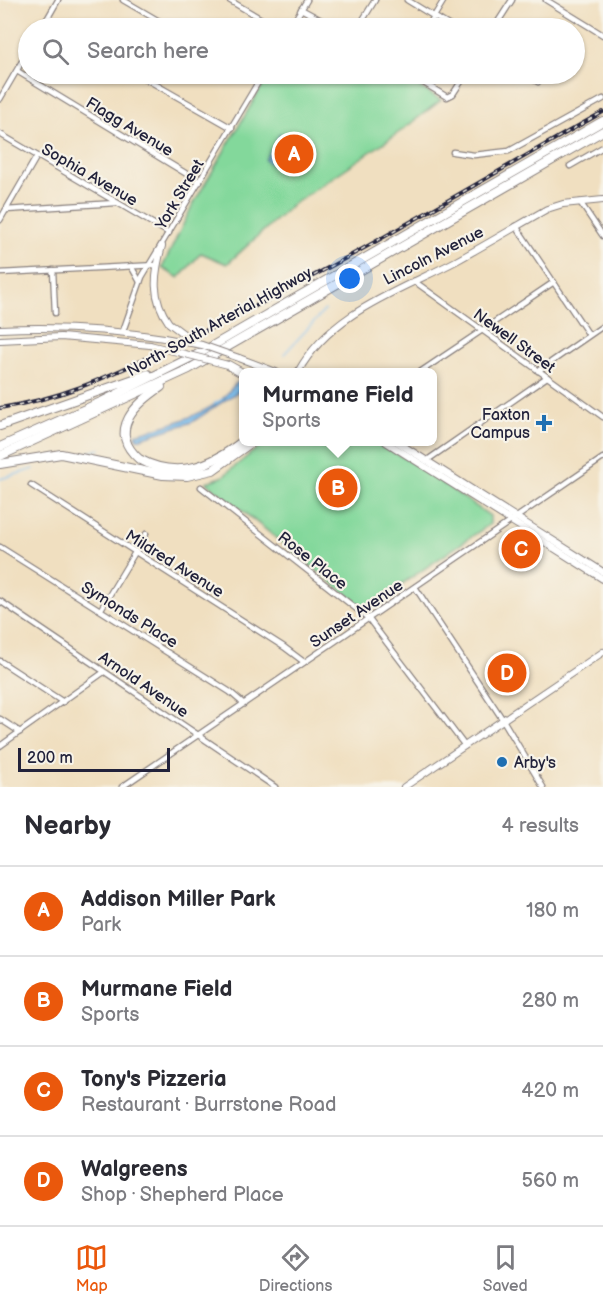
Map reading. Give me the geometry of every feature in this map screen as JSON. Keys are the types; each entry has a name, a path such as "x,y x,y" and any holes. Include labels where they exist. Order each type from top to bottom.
{"highway":[{"name":"North-South Arterial Highway","path":"0,447 101,402 190,358 603,121"},
{"name":"North-South Arterial Highway","path":"0,456 189,369 603,131"},
{"path":"0,426 190,358"},
{"path":"228,365 239,372"},
{"path":"189,369 132,409 127,417 126,432 135,456 161,468 198,468 220,458 239,443"},
{"path":"0,464 61,454 163,475 187,476 213,470 245,446"}],"street":[{"path":"48,18 58,0"},
{"path":"123,0 154,18"},
{"path":"229,0 260,18"},
{"path":"296,18 307,0"},
{"path":"364,18 375,0"},
{"path":"407,0 437,18"},
{"path":"434,16 444,0"},
{"path":"500,18 512,0"},
{"path":"546,0 576,18"},
{"path":"302,9 318,18"},
{"path":"585,23 603,34"},
{"path":"0,99 17,71"},
{"name":"Flagg Avenue","path":"38,84 200,182"},
{"path":"155,84 232,128"},
{"name":"York Street","path":"162,246 257,84"},
{"path":"425,84 447,97 453,94 460,84"},
{"path":"453,152 474,155 509,151 603,99"},
{"name":"Sophia Avenue","path":"0,134 169,233"},
{"path":"570,166 603,147"},
{"path":"0,220 37,156"},
{"name":"Lincoln Avenue","path":"301,368 318,344 344,321 380,298 547,209 603,200"},
{"path":"580,202 603,236"},
{"path":"6,210 116,203"},
{"path":"516,226 589,335"},
{"path":"123,331 140,283 153,265 162,246"},
{"path":"0,273 153,265"},
{"path":"153,265 154,289 158,304 169,323 184,337 266,368"},
{"path":"131,266 140,283"},
{"path":"53,270 55,314"},
{"name":"Newell Street","path":"414,281 603,417"},
{"path":"426,368 554,282"},
{"path":"0,329 56,326 123,331 202,345"},
{"path":"538,370 603,326"},
{"path":"0,340 61,337 150,345 239,369"},
{"path":"425,462 547,377"},
{"path":"395,446 425,462"},
{"path":"404,446 603,577"},
{"name":"Sunset Avenue","path":"122,787 603,458"},
{"name":"Mildred Avenue","path":"31,485 284,646 304,662"},
{"name":"Rose Place","path":"201,487 368,618 465,746"},
{"path":"100,609 146,534"},
{"name":"Symonds Place","path":"0,547 230,692 244,704"},
{"path":"415,587 503,720 543,787"},
{"name":"Arnold Avenue","path":"0,601 274,787"},
{"path":"404,787 603,652"},
{"path":"0,661 63,702"},
{"path":"0,746 104,672"},
{"path":"0,719 20,732"}],"green space":[{"path":"263,84 415,84 441,100 401,131 292,205 227,264 201,253 179,278 162,268 192,206"},
{"path":"260,446 383,446 413,463 490,516 490,524 365,609 206,482 222,477"}],"water":[{"path":"280,134 295,142 280,169 265,160"},
{"path":"239,382 239,391 192,422 137,439 136,434 200,413 220,401"}],"waterway":[{"path":"284,354 325,310"},
{"path":"214,404 223,399"},
{"path":"87,453 100,449"},
{"path":"55,461 63,459"},
{"path":"0,479 34,469"}],"railway":[{"path":"0,408 70,391 131,366 230,319 338,263 603,112"}],"place":[{"name":"Addison Miller Park","path":"294,154"},
{"name":"Faxton Campus","path":"544,423"},
{"name":"Murmane Field","path":"338,488"},
{"name":"Tony's Pizzeria","path":"521,549"},
{"name":"Walgreens","path":"507,673"},
{"name":"Arby's","path":"502,762"}]}
